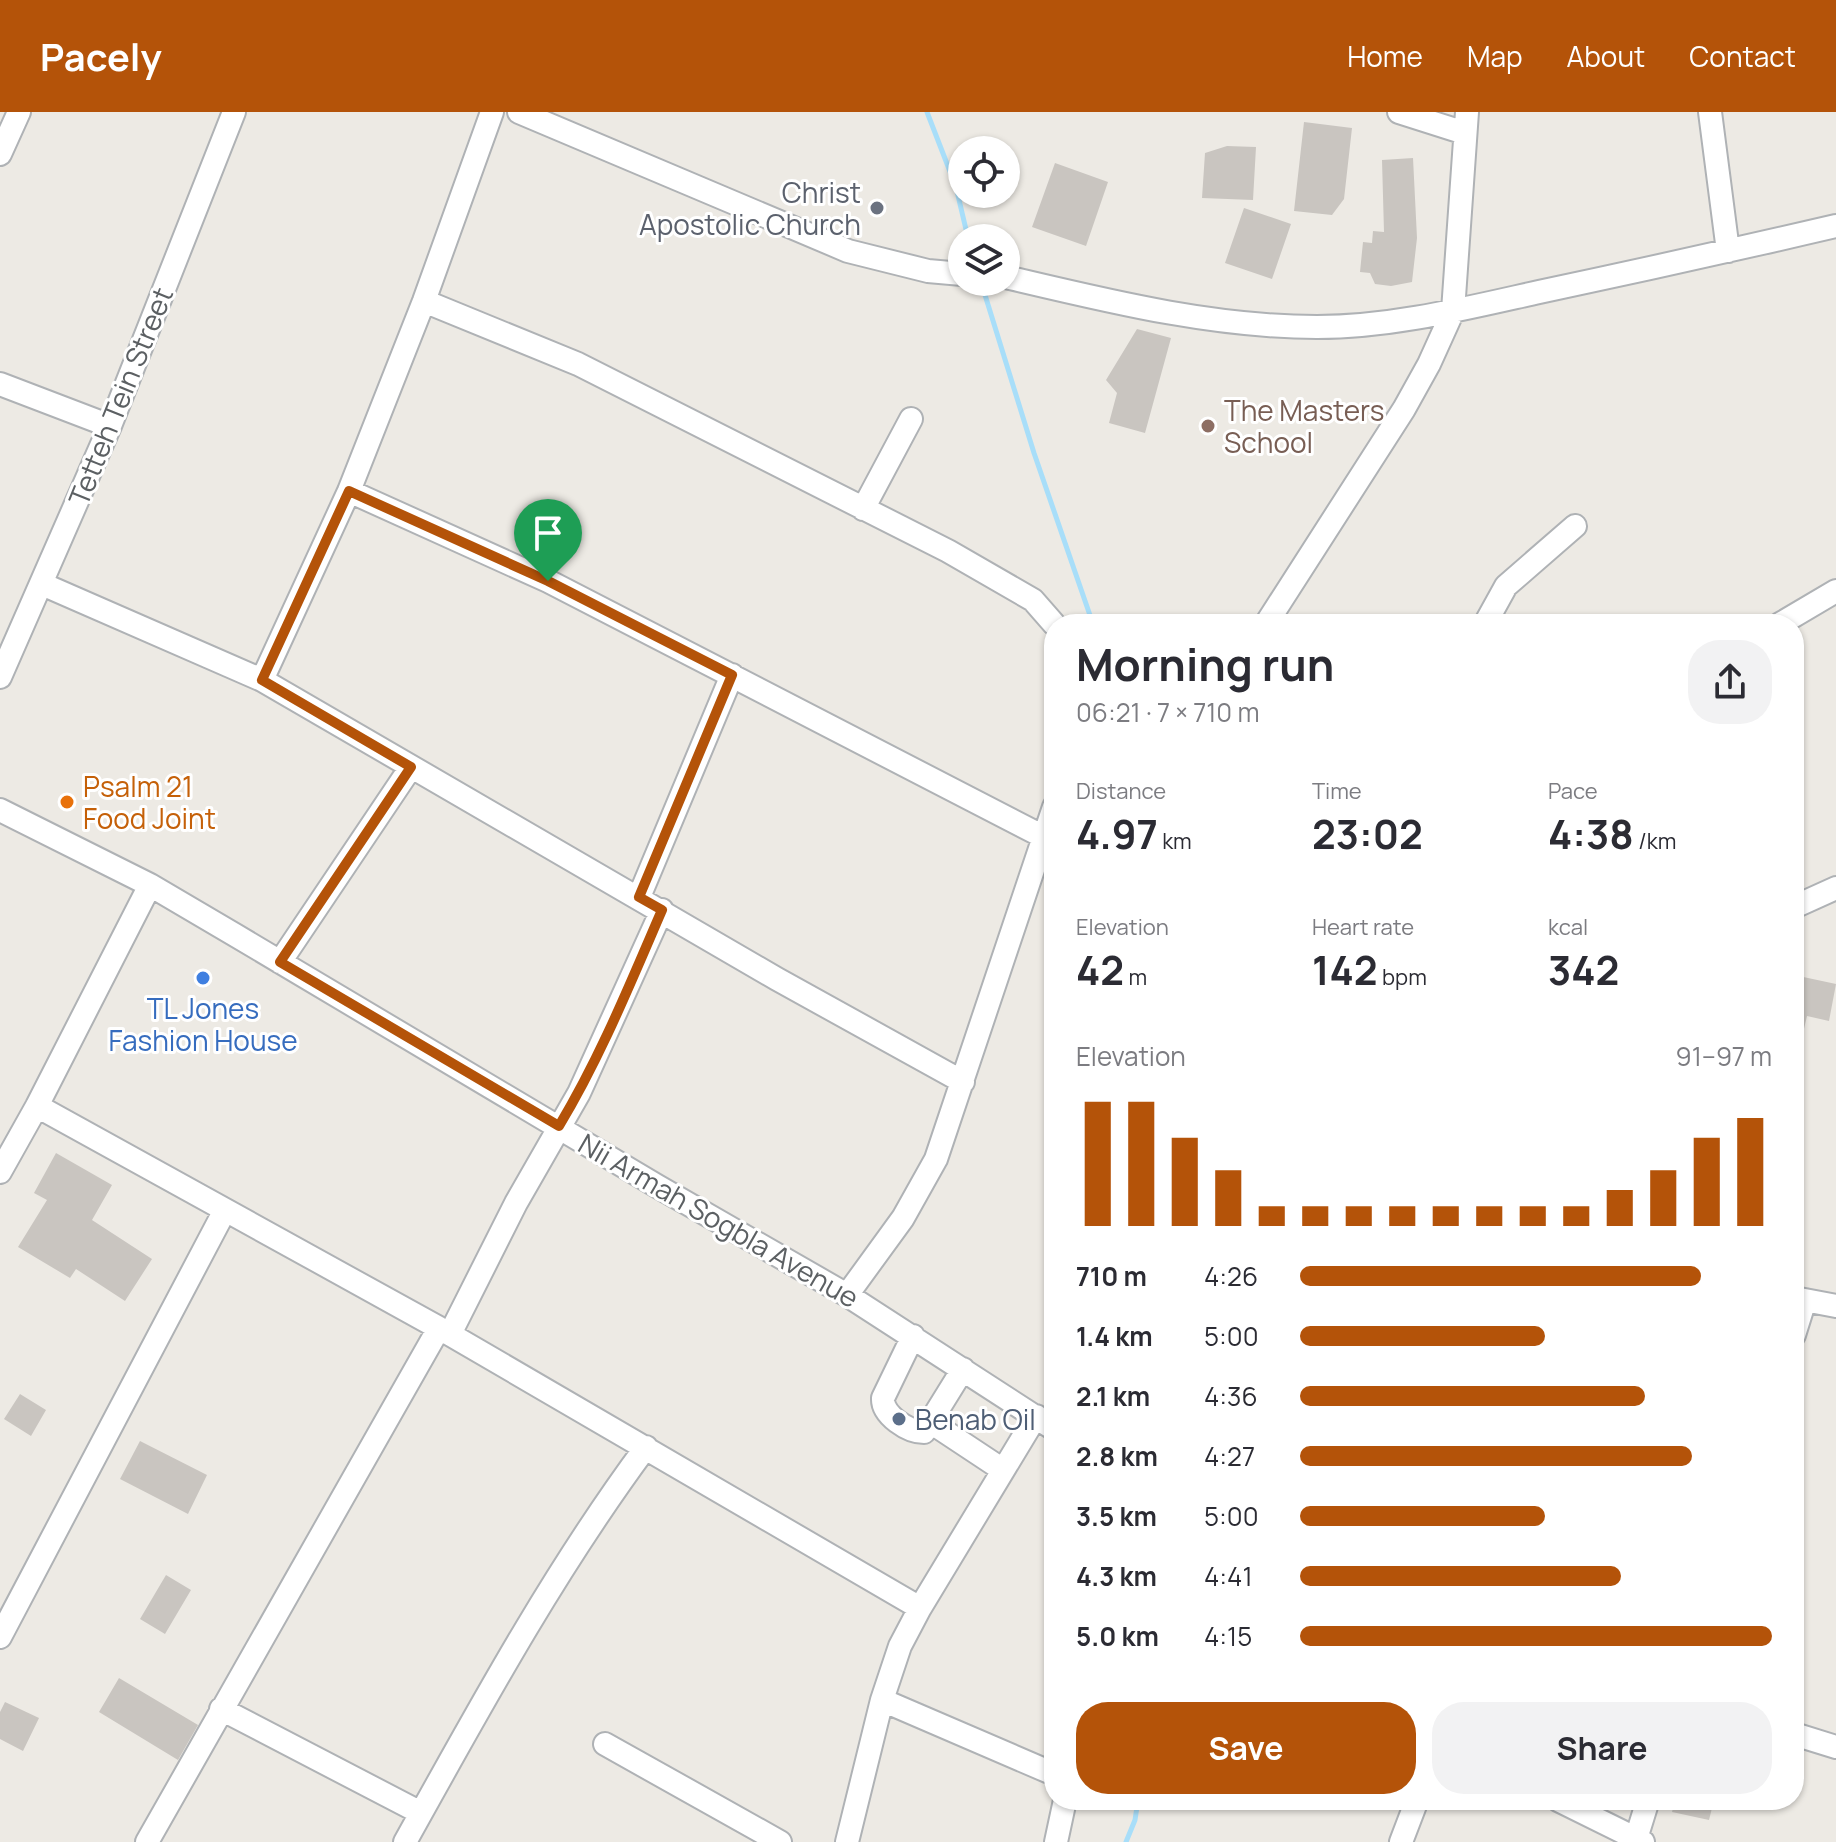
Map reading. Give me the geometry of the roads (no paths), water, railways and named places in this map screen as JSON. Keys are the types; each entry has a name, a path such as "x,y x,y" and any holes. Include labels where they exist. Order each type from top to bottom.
{"street":[{"path":"0,154 19,112"},
{"name":"Tetteh Tein Street","path":"0,677 110,426 234,112"},
{"path":"262,680 349,491 424,301 492,112"},
{"path":"519,112 823,242 882,262 948,273"},
{"path":"1272,614 1404,409 1453,311 1466,122 1399,112"},
{"path":"1710,112 1728,251"},
{"path":"1020,280 1159,311 1263,325 1318,327 1368,324 1453,311 1836,226"},
{"path":"424,301 578,364 948,551 1033,600 1045,614"},
{"path":"0,384 110,426"},
{"path":"863,509 911,419"},
{"path":"349,491 548,581 1044,837 936,1159 903,1218 847,1295"},
{"path":"1491,614 1506,586 1575,526"},
{"path":"42,584 262,680 963,1082"},
{"path":"1797,614 1836,591"},
{"path":"639,897 732,675"},
{"path":"280,962 411,767"},
{"name":"Nii Armah Sogbla Avenue","path":"0,810 150,885 847,1295 1044,1421"},
{"path":"0,1172 6,1146 37,1106 150,885"},
{"path":"1804,902 1836,888"},
{"path":"147,1842 221,1709 445,1331 579,1093 621,1007 662,910"},
{"path":"37,1106 224,1212 445,1331 920,1608"},
{"path":"0,1637 224,1212"},
{"path":"1804,1300 1836,1306"},
{"path":"913,1336 883,1398 887,1413 917,1432 924,1432 963,1369"},
{"path":"932,1423 1003,1470"},
{"path":"847,1842 882,1700 900,1646 1003,1470 1044,1429"},
{"path":"405,1842 539,1605 594,1517 646,1447"},
{"path":"882,1700 1044,1770"},
{"path":"221,1709 421,1813"},
{"path":"1804,1737 1836,1747"},
{"path":"605,1744 780,1842"},
{"path":"1056,1842 1063,1810"},
{"path":"1401,1842 1413,1810"},
{"path":"1578,1810 1638,1841 1646,1810"}],"waterway":[{"path":"927,112 956,187 965,224"},
{"path":"985,296 1034,453 1090,614"},
{"path":"1126,1842 1136,1810"}],"place":[{"name":"Christ Apostolic Church","path":"877,208"},
{"name":"The Masters School","path":"1208,426"},
{"name":"Psalm 21 Food Joint","path":"67,802"},
{"name":"TL Jones Fashion House","path":"203,978"},
{"name":"Benab Oil","path":"899,1419"}]}
